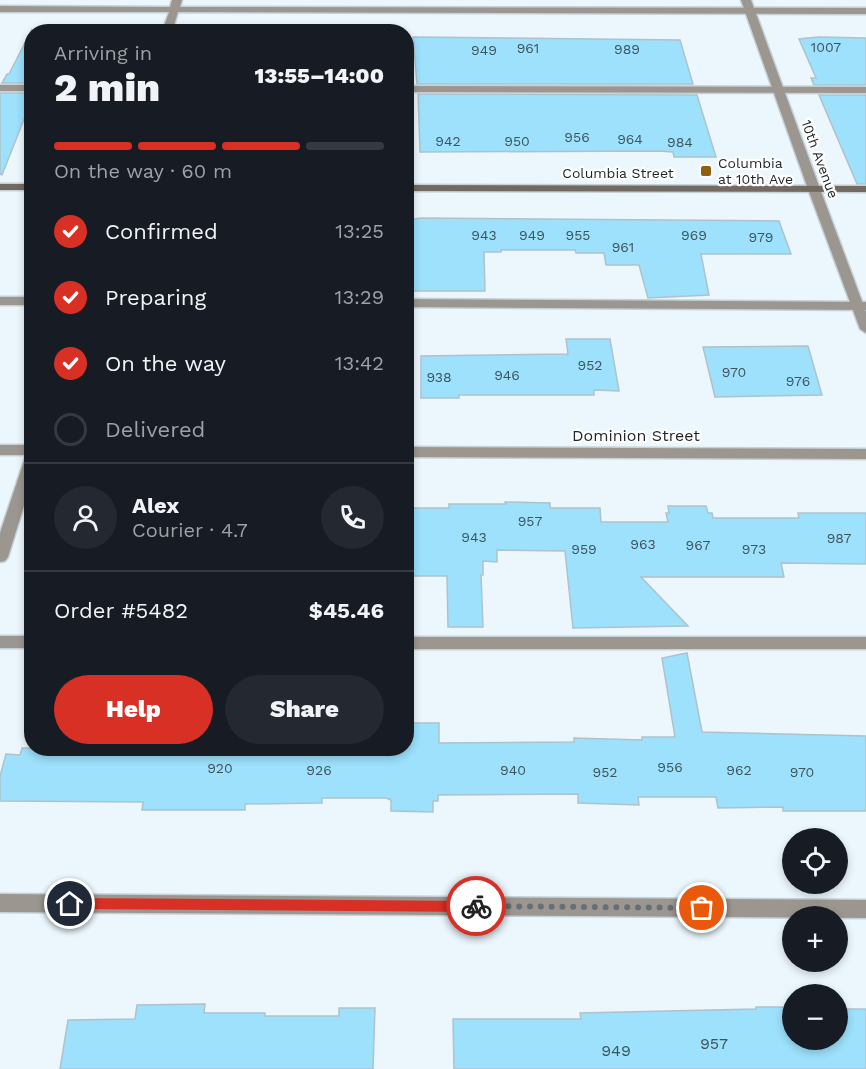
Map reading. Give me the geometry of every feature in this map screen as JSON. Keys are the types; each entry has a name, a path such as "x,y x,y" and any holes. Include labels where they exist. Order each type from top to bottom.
{"main road":[{"path":"0,187 24,187"},
{"name":"Columbia Street","path":"414,188 866,189"}],"street":[{"path":"170,24 176,5"},
{"path":"0,9 176,5 747,5 866,10"},
{"name":"10th Avenue","path":"747,5 814,189 862,306 866,329"},
{"path":"0,87 24,88"},
{"path":"414,89 866,90"},
{"path":"0,301 24,301"},
{"path":"414,303 862,306"},
{"path":"0,450 24,450"},
{"name":"Dominion Street","path":"414,452 866,454"},
{"path":"0,557 24,481"},
{"path":"0,642 24,642"},
{"path":"414,643 866,643"},
{"path":"0,903 866,909"}],"building":[{"path":"414,37 680,40 693,84 417,84"},
{"path":"866,38 866,85 814,85 811,78 816,78 799,39"},
{"path":"24,45 24,83 2,83"},
{"path":"0,93 24,93 24,119 2,175 0,174"},
{"path":"418,94 697,95 716,157 674,157 673,152 659,151 420,152"},
{"path":"819,95 866,95 866,184 857,184"},
{"path":"414,219 779,221 791,254 701,254 709,295 648,298 639,265 606,265 604,253 576,253 575,250 484,252 485,291 414,291"},
{"path":"566,339 610,339 619,391 594,390 594,395 459,395 459,398 421,398 421,356 568,354"},
{"path":"808,346 822,395 715,397 703,347"},
{"path":"505,502 550,503 550,508 600,508 601,522 668,522 666,513 669,513 668,506 706,506 713,518 799,518 798,513 866,513 866,564 781,563 784,577 641,577 688,626 573,628 565,551 497,550 497,562 483,561 483,575 481,575 483,627 448,627 447,576 414,576 414,508 449,508 449,504 506,504"},
{"path":"687,653 702,732 866,736 866,811 783,811 783,807 718,808 716,797 638,797 639,805 578,803 578,794 438,795 438,801 433,801 433,812 391,811 391,800 386,798 322,798 322,803 245,804 245,810 142,810 143,802 0,801 0,776 6,754 20,755 22,748 24,748 24,756 414,756 414,723 439,723 439,743 574,742 574,738 642,740 642,737 675,737 662,658"},
{"path":"205,1004 204,1013 265,1013 265,1016 339,1016 339,1008 375,1008 373,1069 60,1069 68,1020 135,1019 137,1005"},
{"path":"756,1007 782,1007 782,1050 848,1050 848,1009 866,1009 866,1069 454,1069 453,1019 581,1019 580,1013 756,1009"}],"way so far":[{"path":"476,906 702,908"}],"place":[{"name":"Columbia at 10th Ave","path":"706,171"}],"route":[{"path":"70,904 476,906"}]}
